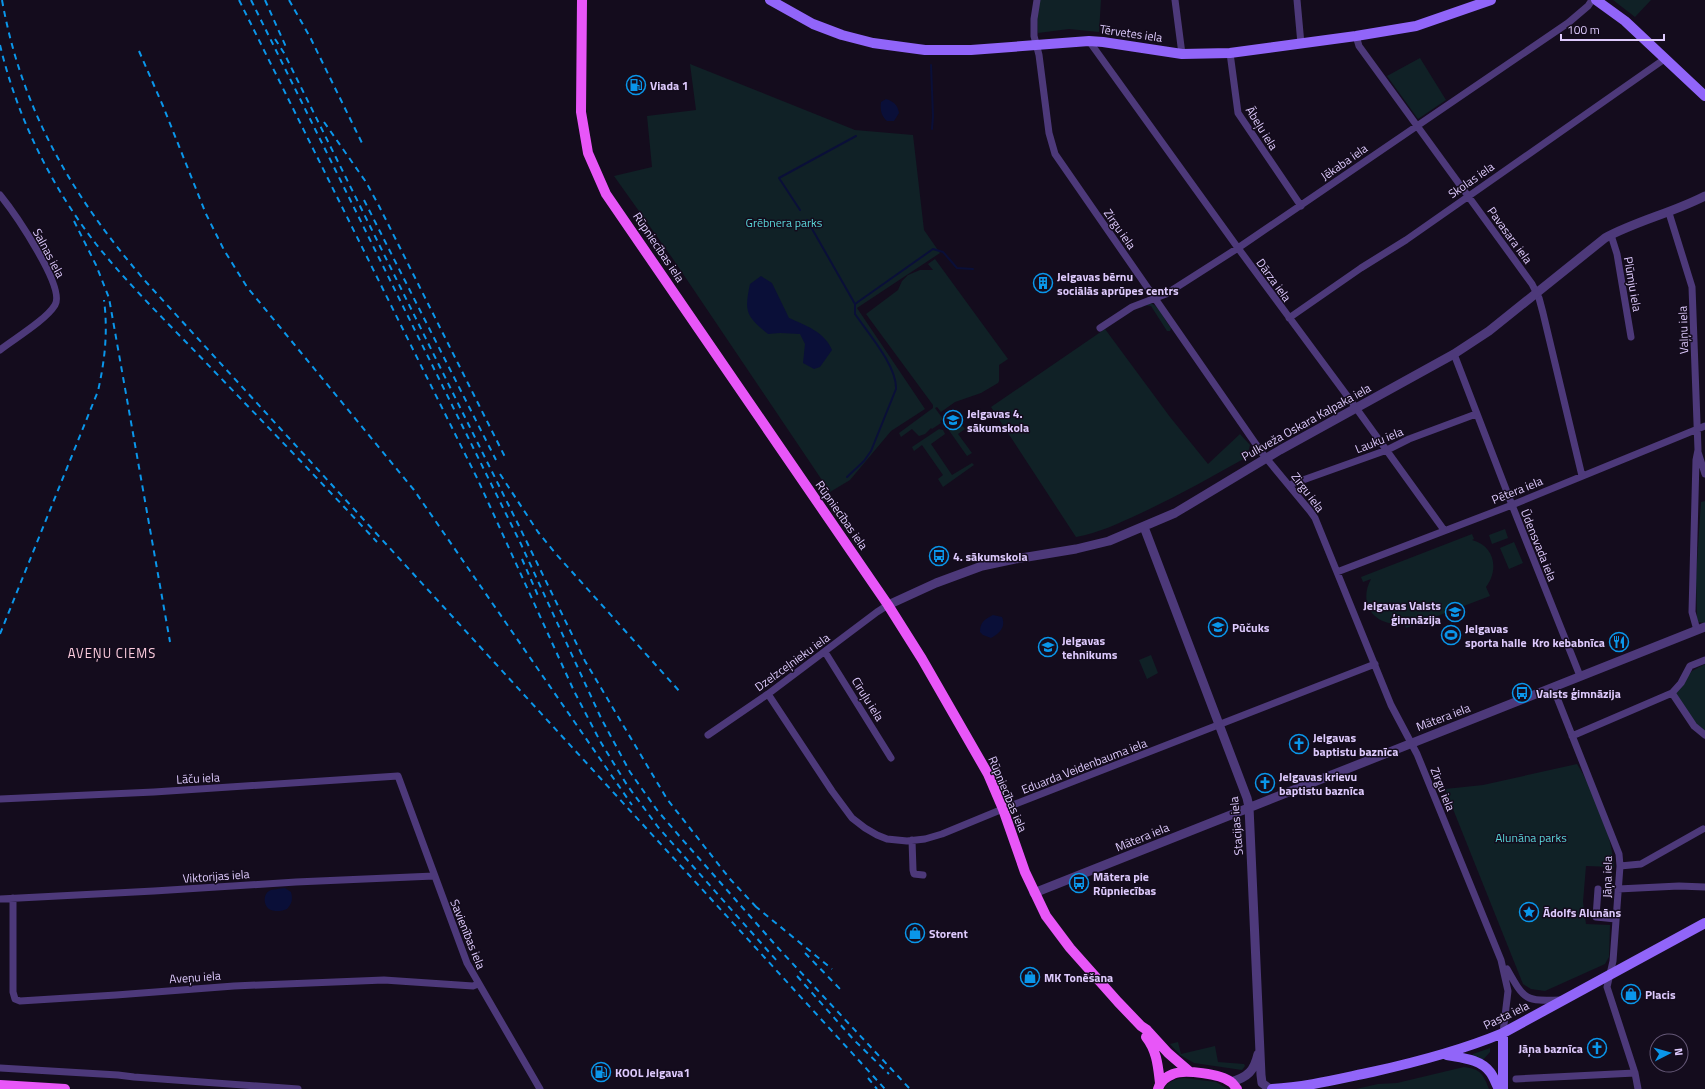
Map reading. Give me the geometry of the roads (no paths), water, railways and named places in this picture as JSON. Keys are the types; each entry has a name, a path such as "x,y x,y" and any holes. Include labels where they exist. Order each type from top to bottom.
{"main road":[{"name":"Rūpniecības iela","path":"582,0 581,112 588,153 606,194 888,605 922,659 988,774 1003,809 1034,893 1046,916 1066,943 1140,1026 1155,1052 1159,1086"},
{"name":"Tērvetes iela","path":"770,0 813,24 842,35 873,43 938,51 1089,41 1182,54 1230,53 1301,44 1416,26 1491,0"},
{"path":"1596,0 1624,21 1703,91"},
{"name":"Pasta iela","path":"1271,1089 1300,1088 1445,1054 1503,1033 1705,923"},
{"name":"Rūpniecības iela","path":"1140,1026 1147,1030 1168,1053 1190,1072"},
{"path":"1503,1033 1503,1089"},
{"path":"1445,1054 1474,1061 1482,1066 1490,1073 1499,1089"},
{"name":"Rūpniecības iela","path":"1159,1086 1173,1073 1190,1072 1216,1076 1236,1087"},
{"path":"0,1085 65,1089"}],"street":[{"name":"Zirgu iela","path":"1037,0 1034,19 1036,45 1048,128 1055,154 1266,458 1314,518 1391,705 1412,742 1501,960 1508,991 1503,1033"},
{"path":"1175,0 1182,54"},
{"path":"1297,0 1301,44"},
{"name":"Jēkaba iela","path":"1100,328 1132,307 1166,294 1301,206 1417,125 1568,23 1588,6 1592,0"},
{"name":"Pavasara iela","path":"1356,36 1359,46 1468,195 1537,294 1543,313 1582,476"},
{"name":"Dārza iela","path":"1089,41 1444,530"},
{"name":"Ābeļu iela","path":"1230,53 1238,113 1301,206"},
{"name":"Skolas iela","path":"1289,318 1361,268 1406,240 1468,195 1666,58"},
{"name":"Salnas iela","path":"0,195 17,218 40,258 54,284 57,300 55,306 42,319 0,350"},
{"name":"Pulkveža Oskara Kalpaka iela","path":"888,605 936,583 982,566 1076,549 1104,542 1144,527 1175,513 1266,458 1454,354 1489,331 1611,235 1669,213 1705,196"},
{"name":"Vaļņu iela","path":"1669,213 1692,287 1696,430 1698,450 1705,474"},
{"name":"Plūmju iela","path":"1611,235 1618,261 1631,337"},
{"name":"Ūdensvada iela","path":"1454,354 1476,414 1580,676"},
{"name":"Lauku iela","path":"1289,485 1387,450 1409,439 1476,414"},
{"name":"Pētera iela","path":"1337,572 1512,505 1705,426"},
{"name":"Vaļņu iela","path":"1698,450 1696,460 1692,589 1693,617 1701,628"},
{"name":"Stacijas iela","path":"1144,527 1219,726 1245,789 1249,807 1259,1047 1262,1083 1271,1089"},
{"name":"Dzelzceļnieku iela","path":"708,735 768,694 888,605"},
{"name":"Mātera iela","path":"1034,893 1701,628"},
{"name":"Cīruļu iela","path":"825,652 891,758"},
{"path":"1572,736 1672,693 1681,683 1690,666 1705,660"},
{"name":"Eduarda Veidenbauma iela","path":"768,694 832,791 852,818 865,828 887,839 912,840 942,834 1375,664"},
{"path":"1672,693 1694,726 1705,735"},
{"name":"Jāņa iela","path":"1556,695 1619,854 1620,866 1613,961 1607,987 1635,1073 1638,1089"},
{"name":"Lāču iela","path":"0,799 368,779 398,776"},
{"name":"Savienības iela","path":"398,776 460,948 478,984 540,1089"},
{"path":"1620,866 1641,864 1702,829"},
{"path":"912,840 914,874 923,875"},
{"name":"Viktorijas iela","path":"0,899 296,882 434,876"},
{"path":"1618,889 1705,887"},
{"path":"1598,889 1596,917 1616,919"},
{"name":"Aveņu iela","path":"13,898 13,992 15,999 20,1000 116,995 234,986 384,980 473,986 478,984"},
{"path":"1501,960 1517,988 1522,994 1530,999 1536,1001 1565,1000"},
{"path":"1236,1087 1240,1079 1251,1071 1255,1064 1259,1047"},
{"path":"0,1068 111,1074 134,1078 298,1089"},
{"path":"1516,1079 1635,1073"}],"waterway":[{"path":"931,65 933,116 932,129"},
{"path":"800,210 779,178 856,136"},
{"path":"807,220 855,304"},
{"path":"847,477 864,461 871,451 896,389 892,370 881,350 855,314 855,304 933,249 943,252 957,268 973,269"}],"railway":[{"path":"2,0 11,41 23,80 37,117 74,186 96,219 121,251 147,283 885,1089"},
{"path":"239,0 478,480 574,691 600,741 627,785 658,827 777,961"},
{"path":"251,0 520,542 601,718 630,772 657,810 779,949 910,1089"},
{"path":"265,0 286,47"},
{"path":"289,0 310,37 362,143"},
{"path":"275,39 284,53 585,661 667,799 730,879 759,910"},
{"path":"0,45 16,98 26,124 50,175 64,199 96,244 139,293 377,542"},
{"path":"139,51 163,106 206,214 224,250 247,287 414,490 632,805"},
{"path":"324,122 366,182 379,206 505,457"},
{"path":"364,200 496,460"},
{"path":"74,221 96,265 109,298 170,642"},
{"path":"0,634 98,391 105,346 106,323 104,300"},
{"path":"500,474 538,532 556,554 681,693"},
{"path":"522,559 539,598"},
{"path":"755,906 832,969"},
{"path":"805,953 842,991"},
{"path":"797,976 854,1040 889,1074"},
{"path":"868,1078 877,1089"}],"place":[{"name":"Viada 1","path":"636,85"},
{"name":"Jelgavas bērnu sociālās aprūpes centrs","path":"1043,283"},
{"name":"Jelgavas 4. sākumskola","path":"953,420"},
{"name":"4. sākumskola","path":"939,556"},
{"name":"Jelgavas Valsts ģimnāzija","path":"1455,612"},
{"name":"Pūčuks","path":"1218,627"},
{"name":"Jelgavas sporta halle","path":"1451,635"},
{"name":"Kro kebabnīca","path":"1619,642"},
{"name":"Jelgavas tehnikums","path":"1048,647"},
{"name":"Valsts ģimnāzija","path":"1522,693"},
{"name":"Jelgavas baptistu baznīca","path":"1299,744"},
{"name":"Jelgavas krievu baptistu baznīca","path":"1265,783"},
{"name":"Mātera pie Rūpniecības","path":"1079,883"},
{"name":"Ādolfs Alunāns","path":"1529,912"},
{"name":"Storent","path":"915,933"},
{"name":"MK Tonēšana","path":"1030,977"},
{"name":"Placis","path":"1631,994"},
{"name":"Jāņa baznīca","path":"1597,1048"},
{"name":"KOOL Jelgava1","path":"601,1072"}],"district":[{"name":"AVEŅU CIEMS","path":"112,653"}],"park label":[{"name":"Grēbnera parks","path":"784,222"},
{"name":"Alunāna parks","path":"1531,837"}]}
